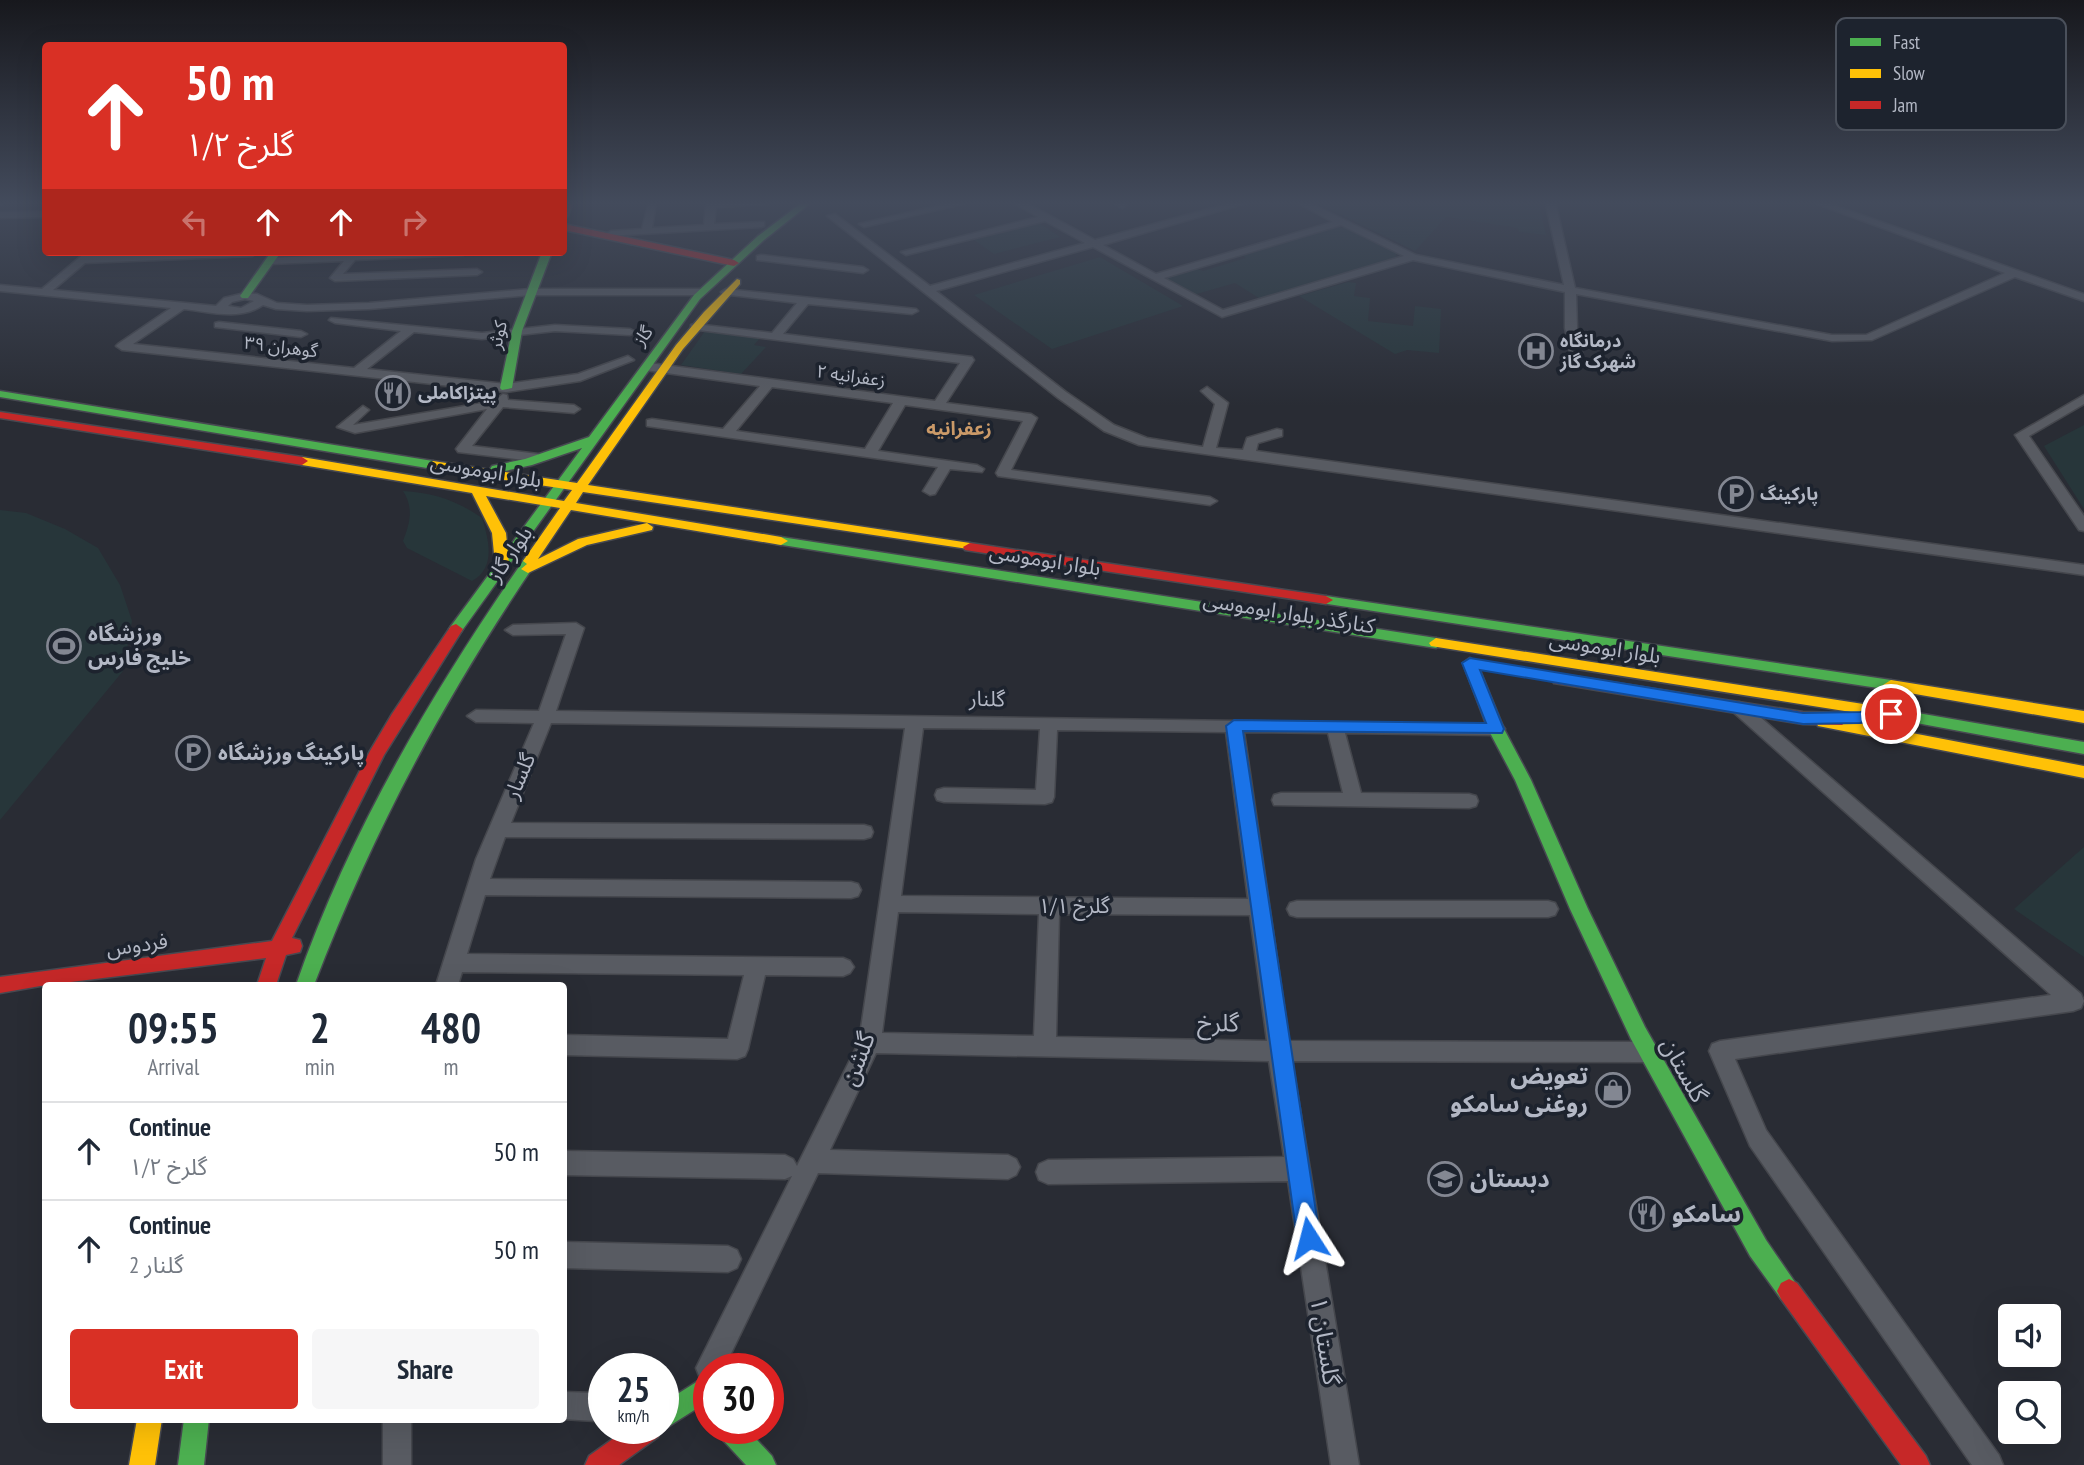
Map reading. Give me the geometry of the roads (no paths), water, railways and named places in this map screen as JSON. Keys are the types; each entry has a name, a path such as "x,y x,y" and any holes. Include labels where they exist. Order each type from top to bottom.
{"main road":[{"path":"240,304 264,269"},
{"name":"کوثر","path":"504,395 517,331 540,269"},
{"name":"گاز","path":"559,485 702,292 728,269"},
{"name":"بلوار گاز","path":"305,982 318,945 379,810 414,743 474,644 695,327 749,269"},
{"name":"بلوار ابوموسی","path":"0,394 559,485 1843,677 2084,717"},
{"name":"بلوار ابوموسی","path":"0,415 477,490 680,525 1891,714 2084,748"},
{"path":"483,471 528,462 592,440"},
{"path":"609,447 611,466"},
{"path":"623,479 656,498"},
{"name":"بلوار گاز","path":"268,982 279,946 397,718 559,485"},
{"path":"477,490 494,516 503,542 502,564"},
{"path":"524,571 583,542 630,529 680,525"},
{"name":"کنارگذر بلوار ابوموسی","path":"680,525 713,543 1803,718 1860,718 1891,714"},
{"path":"912,561 940,579"},
{"path":"1100,590 1141,611"},
{"name":"گلستان","path":"1470,663 1496,729 1523,780 1579,909 1648,1052 1758,1248 1917,1465"},
{"path":"1803,718 2084,772"},
{"name":"فردوس","path":"0,985 279,946 318,945"},
{"path":"679,1406 693,1395"},
{"path":"142,1465 149,1423"},
{"path":"191,1465 196,1423"},
{"path":"598,1465 627,1444"},
{"path":"743,1444 762,1465"}],"street":[{"path":"44,292 71,269"},
{"path":"342,269 335,278 477,272"},
{"path":"858,269 863,270"},
{"path":"904,269 1101,423 1144,442 1208,452 1248,454 2084,570"},
{"path":"928,289 1000,269"},
{"path":"1138,269 1222,314 1372,269"},
{"path":"1153,278 1182,269"},
{"path":"1472,269 1832,338 1868,338 2013,274"},
{"path":"1565,269 1576,353"},
{"path":"2000,269 2084,298"},
{"path":"0,288 180,307 240,304 307,308"},
{"path":"240,304 270,311 369,306 530,292 702,292"},
{"path":"726,292 912,311"},
{"path":"775,337 804,301"},
{"name":"گوهران ۳۹","path":"180,307 122,346 355,373 504,395"},
{"path":"255,329 270,311"},
{"path":"335,320 482,336 555,328 631,332"},
{"path":"219,325 301,334"},
{"path":"695,327 968,360 938,406"},
{"path":"355,373 412,328"},
{"path":"363,410 343,427 355,429 504,395 580,377 628,360"},
{"name":"زعفرانیه ۲","path":"645,366 1031,418 1003,473 1210,501"},
{"path":"727,433 769,383"},
{"path":"1207,391 1222,403 1208,452"},
{"path":"504,395 574,409"},
{"path":"504,395 463,449 533,457"},
{"path":"2084,399 2022,435 2084,527"},
{"path":"869,454 901,401"},
{"path":"652,423 977,469"},
{"path":"1248,454 1252,441 1277,433"},
{"path":"930,491 946,465"},
{"name":"گلسار","path":"448,982 477,887 546,715 576,628 513,629"},
{"path":"1739,708 2079,1005"},
{"name":"گلنار","path":"476,716 1496,729"},
{"name":"گلشن","path":"721,1353 870,1043 915,721"},
{"path":"944,795 1045,797 1049,723"},
{"name":"گلستان ۱","path":"1234,726 1279,1051 1345,1465"},
{"path":"1335,727 1354,800"},
{"path":"1281,800 1469,801"},
{"path":"498,830 864,832"},
{"path":"477,887 852,890"},
{"name":"گلرخ ۱/۱","path":"888,904 1259,907"},
{"path":"1045,1046 1049,905"},
{"path":"1297,909 1548,909"},
{"path":"452,963 843,967"},
{"path":"567,1045 737,1049 756,967"},
{"path":"1989,1465 1758,1138 1720,1051 2079,1005"},
{"name":"گلرخ","path":"870,1043 1279,1051 1648,1052"},
{"path":"812,1161 1009,1167"},
{"path":"567,1163 785,1167"},
{"path":"1048,1172 1298,1169"},
{"path":"567,1255 728,1259"},
{"path":"567,1406 588,1407"},
{"path":"397,1423 397,1465"}],"place":[{"name":"درمانگاه شهرک گاز","path":"1536,351"},
{"name":"پیتزاکاملی","path":"393,393"},
{"name":"پارکینگ","path":"1736,494"},
{"name":"ورزشگاه خلیج فارس","path":"64,646"},
{"name":"پارکینگ ورزشگاه","path":"193,753"},
{"name":"تعویض روغنی سامکو","path":"1613,1090"},
{"name":"دبستان","path":"1445,1179"},
{"name":"سامکو","path":"1647,1214"}],"district":[{"name":"زعفرانیه","path":"959,428"}]}
